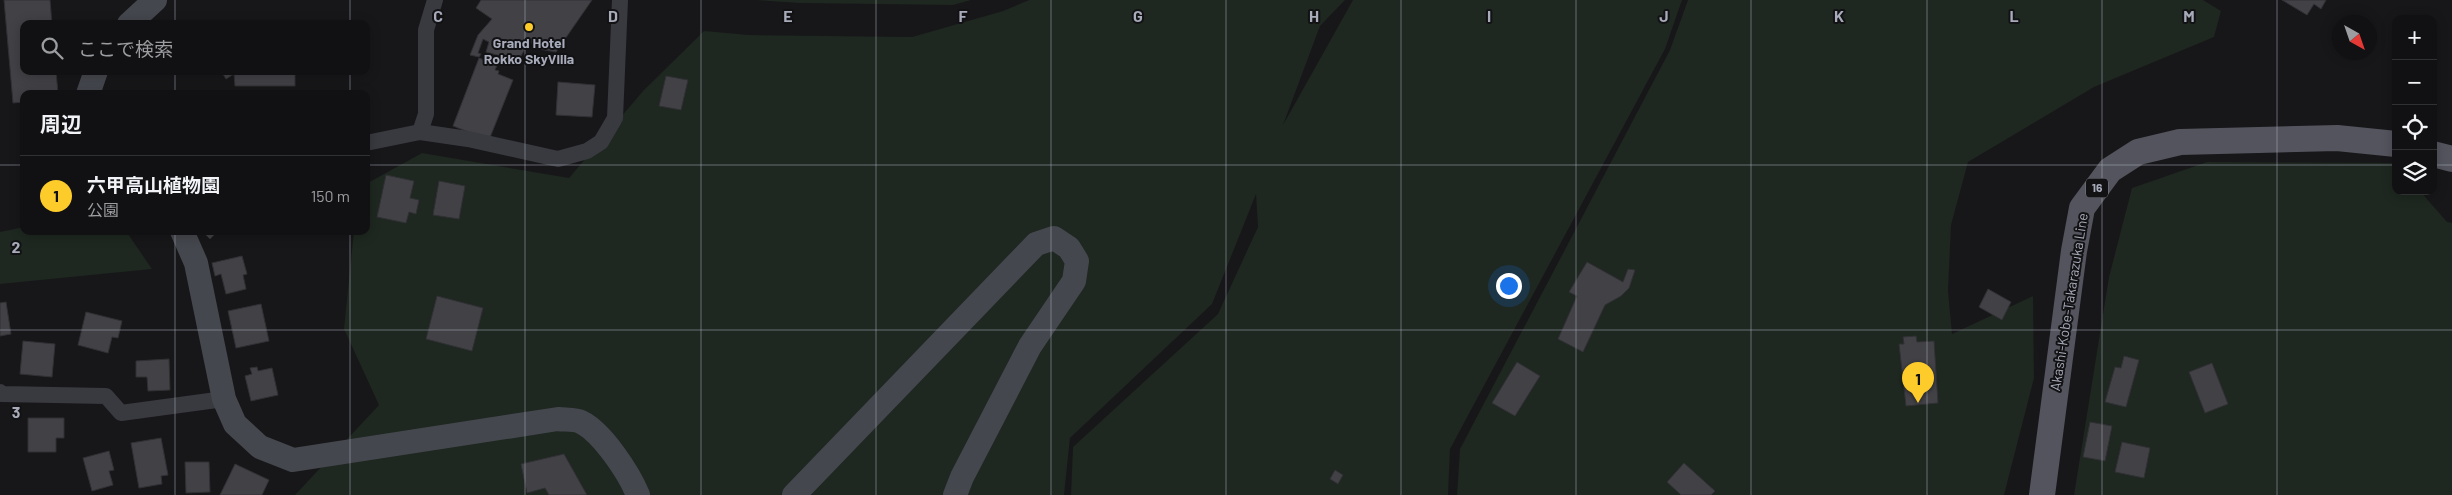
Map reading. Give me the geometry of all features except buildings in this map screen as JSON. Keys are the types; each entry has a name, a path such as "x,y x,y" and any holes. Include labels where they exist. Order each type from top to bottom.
{"main road":[{"name":"Akashi-Kobe-Takarazuka Line","path":"2042,495 2074,251 2082,208 2110,170 2138,152 2180,142 2337,138 2392,144"},
{"path":"2437,155 2452,159"}],"street":[{"path":"133,20 154,0"},
{"path":"420,132 426,114 426,30 435,0"},
{"path":"370,143 420,132 468,139 558,159 587,151 601,142 615,118 620,0"},
{"path":"89,90 95,75"},
{"path":"184,235 196,263 224,399 235,424 260,447 293,460 558,419 579,421 593,429 609,448 638,495"},
{"path":"794,495 1036,244 1054,238 1069,248 1077,261 1074,281 1030,346 962,476 955,495"},
{"path":"1,394 106,396 121,413 224,399"}],"shaded area":[{"path":"756,0 971,0 953,5 799,3"},
{"path":"1029,0 1345,0 1320,26 1283,125 1353,0 1682,0 1665,49 1450,449 1448,495 1071,495 1073,447 1218,314 1258,227 1256,194 1212,304 1070,438 1064,495 295,495 379,405 344,329 354,235 370,235 370,182 422,153 569,178 643,91 704,31 749,35 912,37 1003,11"},
{"path":"1688,0 2203,0 2221,11 2214,37 2094,87 1968,162 1951,225 1948,291 1952,334 2033,296 2034,378 2004,495 1457,495 1460,449 1670,50"},
{"path":"2207,162 2392,163 2392,195 2423,195 2447,222 2452,223 2452,495 2074,495 2109,277 2132,188"},
{"path":"20,228 20,235 129,235 152,269 0,284 0,232"}],"place":[{"name":"Grand Hotel Rokko SkyVilla","path":"529,27"},
{"name":"六甲高山植物園","path":"1918,403"}]}
